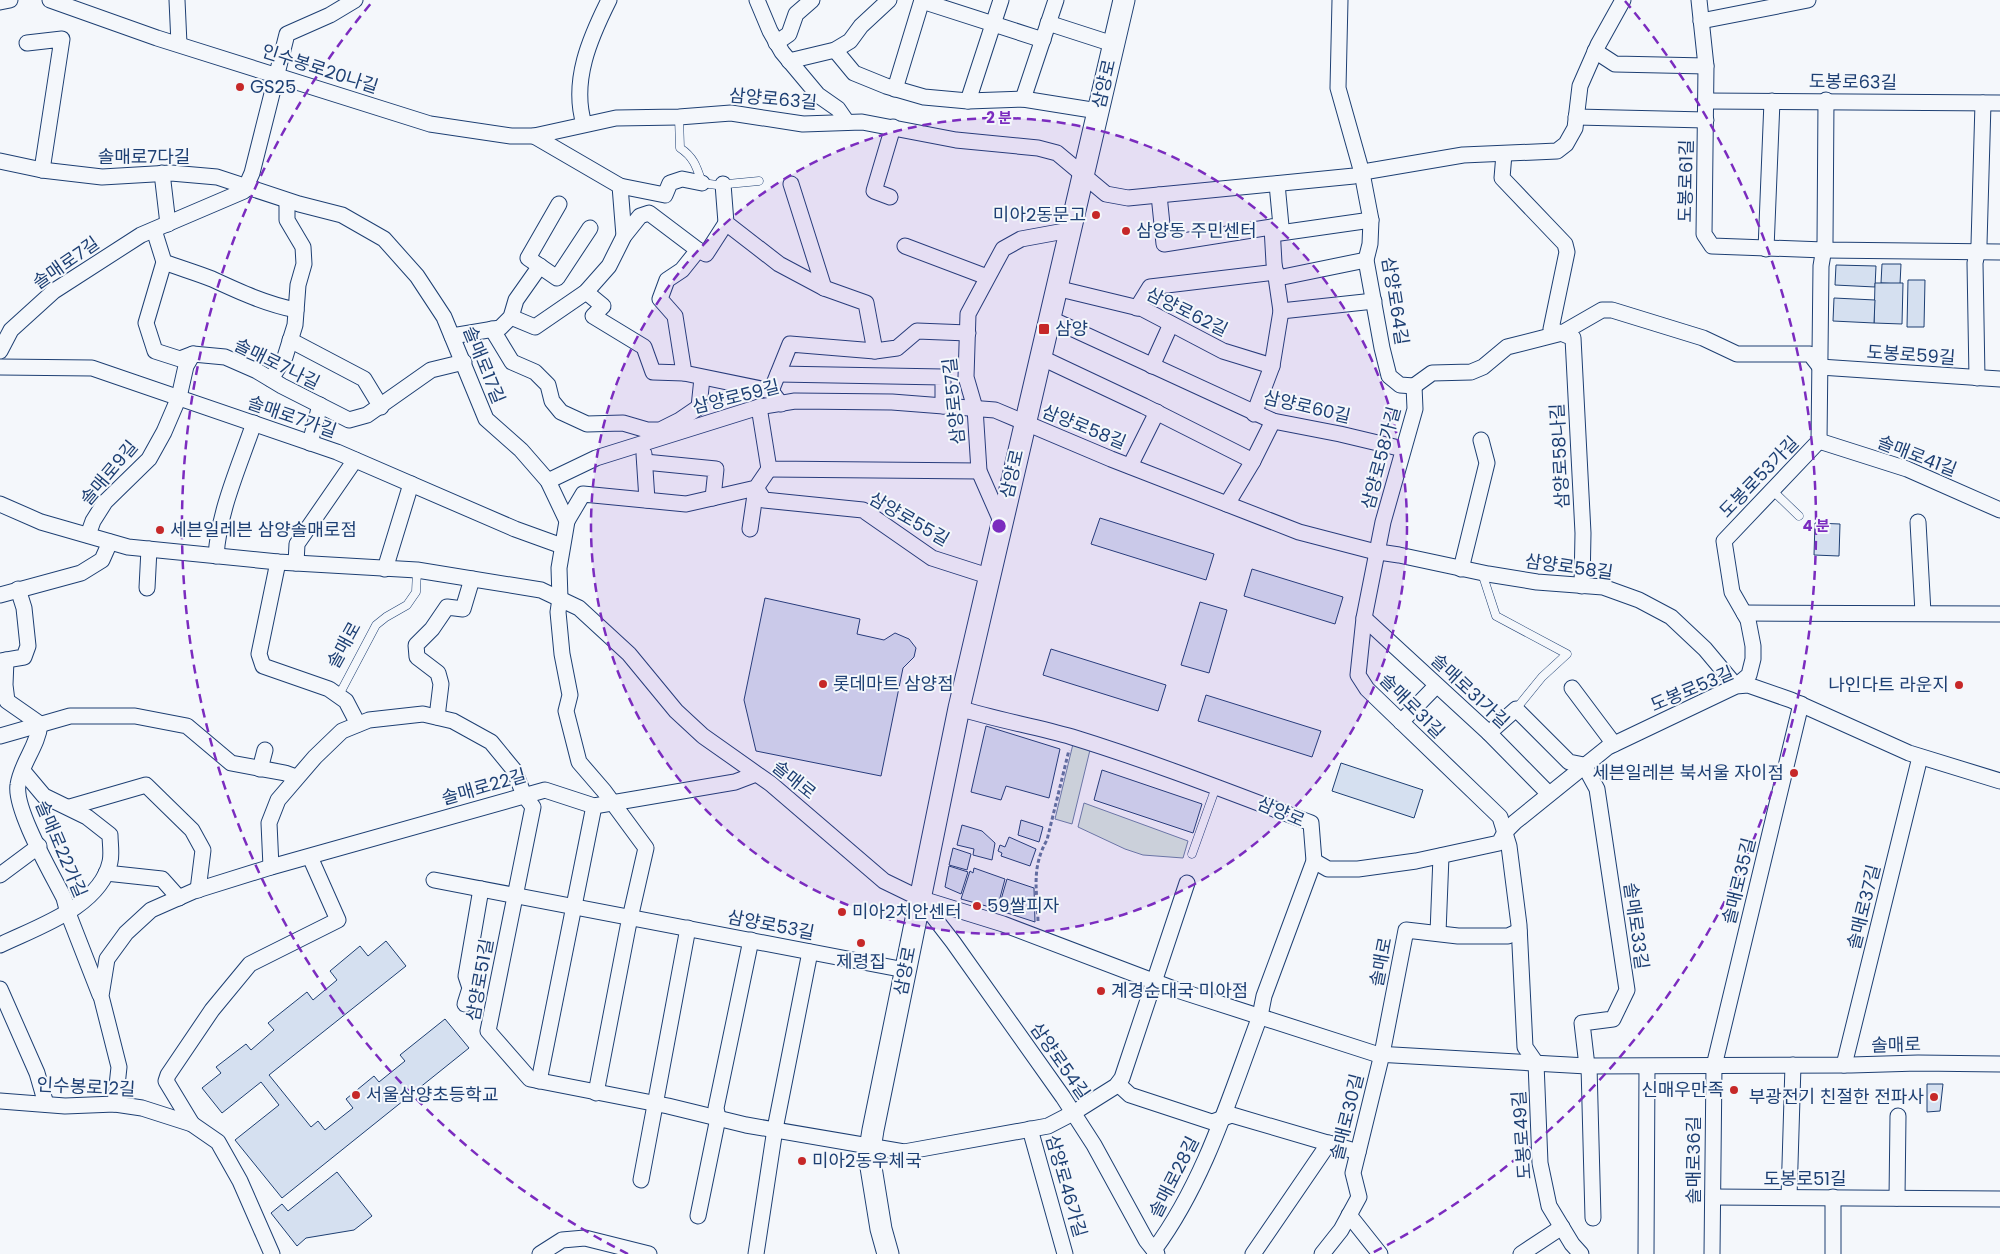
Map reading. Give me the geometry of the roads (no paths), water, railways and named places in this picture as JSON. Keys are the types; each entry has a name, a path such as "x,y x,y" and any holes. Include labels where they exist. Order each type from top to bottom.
{"main road":[{"name":"삼양로","path":"888,1254 880,1229 869,1155 870,1146 958,708 1124,0"}],"street":[{"path":"0,2 10,0"},
{"name":"인수봉로20나길","path":"50,0 179,44 430,124 511,136 534,136 563,131 584,124"},
{"path":"177,0 179,44"},
{"path":"246,185 252,173 275,74 287,34 330,15 354,0"},
{"path":"584,124 579,107 583,67 592,33 609,0"},
{"path":"757,0 776,43 789,61 818,95 838,109 847,122"},
{"path":"776,43 789,34 796,14 812,0"},
{"path":"789,61 835,50 850,41 861,26 889,0"},
{"path":"894,89 922,0 1043,40"},
{"path":"968,100 1001,0"},
{"path":"1023,99 1056,0"},
{"name":"삼양로64길","path":"1340,0 1338,88 1362,173 1371,220 1370,244 1366,260 1389,376 1400,385 1414,386"},
{"path":"1083,174 1106,194 1128,198 1354,176 1463,155 1557,150 1566,144 1575,128 1580,86 1595,51 1622,0"},
{"name":"도봉로61길","path":"1699,0 1706,66 1704,234 1712,246 1766,249 2000,252"},
{"path":"1701,21 1808,0"},
{"name":"삼양로","path":"1048,23 1113,44"},
{"path":"27,43 62,39 42,170"},
{"path":"835,50 854,73 894,89 924,97 968,100 1023,99 1098,112"},
{"path":"1595,51 1615,64 1706,66"},
{"path":"1824,250 1826,100"},
{"name":"도봉로63길","path":"1706,101 1826,100 2000,103"},
{"path":"1766,249 1772,101"},
{"path":"1977,378 1975,263 1978,252 1983,103"},
{"name":"삼양로63길","path":"584,124 616,118 679,117 731,113 803,124 862,122 956,140 1038,148 1057,153 1083,174"},
{"name":"도봉로61길","path":"1576,117 1706,120"},
{"path":"890,197 874,191 893,127"},
{"path":"534,136 620,186 665,195 670,183 682,178 702,183"},
{"path":"1504,154 1502,178 1565,244 1567,252 1551,328 1562,333"},
{"name":"솔매로7다길","path":"0,161 42,170 102,177 162,173 217,177 246,185"},
{"path":"162,173 161,227 164,262 210,278 251,298 296,310"},
{"path":"511,316 535,326 586,292 609,266 624,236 640,216 649,213 706,254 726,223 723,184"},
{"path":"791,184 824,288"},
{"path":"1272,231 1281,226 1277,184"},
{"name":"솔매로17길","path":"246,185 287,201 342,214 384,239 416,276 444,317 486,419 521,450 548,481 567,521"},
{"name":"솔매로7길","path":"1,347 11,330 54,292 141,236 244,191 246,185"},
{"path":"620,186 624,236"},
{"path":"1159,195 1164,244 1371,220"},
{"path":"270,379 285,357 295,326 298,285 304,264 303,247 287,220 287,201"},
{"path":"559,204 528,258 557,278 590,228"},
{"path":"726,223 779,264 824,288 866,303 874,351"},
{"name":"삼양로57길","path":"1001,521 979,471 974,408 966,377 968,314 1003,249 1021,239 1070,230"},
{"path":"1254,414 1272,366 1281,311 1272,231"},
{"path":"905,246 988,277"},
{"path":"684,373 675,316 660,299 667,280 682,270 698,250"},
{"name":"도봉로53가길","path":"1736,686 1749,675 1753,659 1748,620 1732,592 1724,541 1819,441 1821,266 1824,250"},
{"path":"1137,308 1150,286 1277,275 1366,260"},
{"name":"솔매로7나길","path":"164,262 146,323 155,351 180,359 193,354 225,357 257,371 349,420 367,415 381,407 431,370 464,362"},
{"path":"452,336 500,328 511,316 516,300 540,266"},
{"name":"삼양로62길","path":"1056,288 1137,308 1223,351 1272,366"},
{"path":"586,292 603,306 593,316 644,347 653,372 684,373 771,391 780,404"},
{"path":"1281,311 1374,301"},
{"name":"삼양로58가길","path":"1376,551 1415,409 1414,386 1432,373 1472,372 1482,367 1506,347 1562,333 1602,310 1612,310 1703,338 1738,354 1810,354 1820,367"},
{"name":"삼양로60길","path":"1049,318 1254,414 1273,421 1403,449"},
{"path":"1152,366 1171,324"},
{"path":"492,329 512,362 535,372 548,385 552,400 561,412 587,424 623,423 647,430 660,430 680,420 699,407 702,378"},
{"path":"771,391 790,344 874,351 897,348 917,331 968,333"},
{"name":"삼양로58나길","path":"1562,333 1573,338 1583,533 1582,586"},
{"name":"솔매로7나길","path":"290,340 364,379 381,407"},
{"name":"솔매로9길","path":"88,535 93,521 105,502 149,459 164,432 178,397 186,366 193,354"},
{"path":"1040,357 1157,412 1253,461"},
{"name":"솔매로7가길","path":"0,367 92,368 355,460 515,529 562,546"},
{"name":"도봉로59길","path":"1820,367 2000,379"},
{"name":"삼양로59길","path":"778,374 943,377 944,406"},
{"name":"삼양로59길","path":"548,481 596,458 644,442 759,407 795,401 892,402 995,410 1024,423"},
{"path":"310,443 320,406"},
{"path":"750,529 756,488 769,469 759,407"},
{"name":"삼양로58길","path":"1130,466 1157,412"},
{"path":"1227,504 1253,461 1273,421"},
{"name":"삼양로58길","path":"1024,423 1299,532 1357,548 1482,573 1537,582 1603,587 1639,600 1670,617 1705,649 1736,686"},
{"path":"216,556 217,536 223,508 254,424"},
{"path":"1460,569 1487,463 1481,440"},
{"name":"솔매로41길","path":"1819,441 1907,469 2000,510"},
{"path":"644,442 647,500"},
{"path":"296,563 297,544 355,460"},
{"path":"645,462 716,469 712,498"},
{"name":"삼양로55길","path":"769,469 979,471"},
{"path":"385,569 412,484"},
{"path":"596,1094 646,848 604,791 579,762 566,711 570,695 562,654 558,612 560,599 558,568 567,521 582,494 686,504 756,488"},
{"name":"삼양로55길","path":"756,488 764,500 863,510 932,558 988,576"},
{"name":"솔매로","path":"0,504 41,522 128,547 278,562 417,570 541,590 579,608 629,654 676,711 703,736 778,790 884,881 919,898 1003,924 1156,982 1376,1054 1588,1066 1646,1067 1918,1063 2000,1064"},
{"path":"1918,522 1922,613"},
{"path":"0,595 18,588 81,573 102,560 110,542"},
{"path":"147,588 149,549"},
{"name":"솔매로31길","path":"1376,551 1364,618 1358,675 1367,689 1500,817 1509,846 1518,931 1525,1047 1536,1063"},
{"path":"278,562 259,654 263,666 312,683 339,695 346,701 358,724"},
{"path":"437,717 441,684 438,673 416,657 416,645 432,629 447,608 464,609 472,578"},
{"path":"18,588 24,608 28,646 24,657 3,661 7,701 40,724"},
{"path":"1744,613 2000,614"},
{"name":"솔매로31가길","path":"1364,618 1489,733 1548,794"},
{"name":"도봉로53길","path":"1505,832 1548,794 1614,744 1736,686 1748,685 1801,704 1920,757 2000,781"},
{"path":"1401,722 1436,686"},
{"path":"1572,688 1614,744"},
{"name":"솔매로35길","path":"1714,1066 1801,704"},
{"name":"삼양로","path":"958,708 987,717 1072,737 1216,786 1311,823 1314,861"},
{"path":"1489,733 1516,709"},
{"name":"솔매로31가길","path":"1516,709 1569,762 1584,765"},
{"path":"271,867 269,823 278,800 296,777 342,731 369,720 423,714 453,720 490,742 514,770 524,795 533,806 514,895"},
{"path":"0,736 70,716 126,716 187,726 231,763 296,777"},
{"name":"솔매로22가길","path":"40,724 39,737 17,786 22,810 64,898 68,913 101,996"},
{"path":"260,768 266,750"},
{"name":"솔매로37길","path":"1844,1065 1920,757"},
{"name":"솔매로33길","path":"1584,765 1597,789 1627,990 1613,1019 1582,1023 1588,1066"},
{"name":"솔매로22가길","path":"23,771 44,796 70,807 87,817 110,835 111,862 100,886 68,913"},
{"path":"539,1081 594,806 734,782 756,774"},
{"path":"70,807 146,785 192,830 203,850 198,890"},
{"name":"솔매로22길","path":"115,1104 119,1067 101,996 107,959 126,933 151,910 198,890 271,867 545,790 594,806"},
{"path":"1260,1016 1264,996 1314,861 1328,869 1358,869 1416,861 1499,843 1505,832"},
{"path":"0,875 38,846"},
{"path":"192,1124 166,1081 168,1075 212,1010 250,964 338,920 310,856"},
{"path":"1438,933 1441,856"},
{"path":"106,873 162,879 179,898"},
{"name":"삼양로53길","path":"434,880 905,970"},
{"path":"870,1146 904,1152 1048,1126 1073,1113 1118,1084 1122,1078 1156,982 1187,883"},
{"path":"466,1004 470,988 466,976 482,889"},
{"name":"삼양로51길","path":"514,895 488,1032 530,1079 596,1094 870,1146"},
{"name":"삼양로54길","path":"919,898 953,942 1073,1113 1094,1145 1146,1240 1155,1252"},
{"path":"0,945 68,913"},
{"path":"642,1180 688,928"},
{"name":"솔매로","path":"1382,1054 1406,930 1458,936 1508,936 1518,931"},
{"path":"698,1216 718,1118 716,1108 751,940"},
{"path":"756,1254 776,1129 810,952"},
{"path":"0,989 37,1073 46,1104"},
{"name":"솔매로28길","path":"1155,1252 1193,1186 1222,1119 1260,1016"},
{"name":"솔매로30길","path":"1322,1254 1340,1230 1359,1197 1353,1173 1382,1054"},
{"name":"도봉로49길","path":"1536,1063 1540,1163 1549,1206 1572,1244 1581,1254"},
{"path":"1789,1197 1793,1065"},
{"path":"1588,1066 1593,1218"},
{"name":"솔매로36길","path":"1712,1254 1714,1066"},
{"path":"1646,1067 1646,1254"},
{"name":"솔매로28길","path":"1118,1084 1130,1095 1212,1122 1232,1115 1358,1152"},
{"name":"인수봉로12길","path":"0,1101 65,1106 115,1104 142,1108 192,1124 218,1142 240,1181 272,1254"},
{"path":"1897,1198 1898,1116"},
{"name":"삼양로46가길","path":"1030,1129 1065,1254"},
{"path":"1252,1254 1329,1143"},
{"path":"1833,1197 1833,1254"},
{"name":"도봉로51길","path":"1712,1198 2000,1199"},
{"path":"1349,1216 1380,1254"},
{"path":"1521,1254 1562,1227"},
{"path":"540,1254 562,1240 585,1238 649,1254"}],"lane":[{"path":"679,117 680,148 689,154 697,166 702,183 723,184 760,181"},
{"path":"1772,490 1799,516"},
{"name":"솔매로","path":"339,695 376,626 386,617 407,605 416,592 417,570"},
{"path":"1482,573 1496,616 1567,654 1542,677 1516,709"},
{"path":"1192,854 1216,786"}],"place":[{"name":"GS25","path":"240,87"},
{"name":"미아2동문고","path":"1096,215"},
{"name":"삼양동 주민센터","path":"1126,231"},
{"name":"삼양","path":"1044,329"},
{"name":"세븐일레븐 삼양솔매로점","path":"160,530"},
{"name":"롯데마트 삼양점","path":"823,684"},
{"name":"나인다트 라운지","path":"1959,685"},
{"name":"세븐일레븐 북서울 자이점","path":"1794,773"},
{"name":"59쌀피자","path":"977,906"},
{"name":"미아2치안센터","path":"842,912"},
{"name":"제령집","path":"861,943"},
{"name":"계경순대국 미아점","path":"1101,991"},
{"name":"신매우만족","path":"1734,1090"},
{"name":"서울삼양초등학교","path":"356,1095"},
{"name":"부광전기 친절한 전파사","path":"1934,1097"},
{"name":"미아2동우체국","path":"802,1161"}]}
